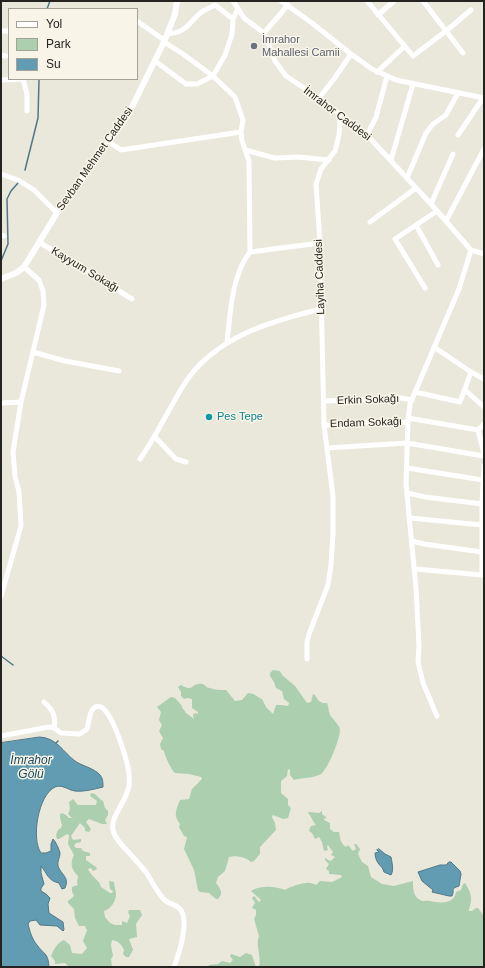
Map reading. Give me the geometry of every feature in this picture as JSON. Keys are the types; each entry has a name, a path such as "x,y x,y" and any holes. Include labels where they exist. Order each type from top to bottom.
{"main road":[{"name":"Sevban Mehmet Caddesi","path":"1,279 16,273 24,267 57,213 128,115 165,39 175,14 177,1"}],"street":[{"path":"233,1 244,18 264,33 288,5"},
{"path":"281,1 377,72 396,80 484,98 458,135"},
{"path":"367,1 413,56 471,10"},
{"path":"378,15 394,1"},
{"path":"423,1 464,53"},
{"path":"165,39 187,28 203,11 215,5 233,19"},
{"path":"155,61 186,84 197,84 213,76 225,55 232,34 233,19 238,10"},
{"path":"138,22 165,39 213,76 235,97 243,120 241,132 242,141 249,161 250,252 243,261 232,298 227,343"},
{"name":"İmrahor Caddesi","path":"264,33 275,61 286,76 319,98 367,135 471,250"},
{"path":"377,72 405,46"},
{"path":"319,98 351,54"},
{"path":"367,135 376,117 387,76"},
{"path":"23,80 27,94 27,111"},
{"path":"391,160 413,84"},
{"path":"407,178 426,133 433,124 446,115 458,93"},
{"name":"Layiha Caddesi","path":"306,659 309,634 328,585 331,565 333,496 324,425 320,243 316,184 321,169 335,151 340,123 338,113"},
{"path":"109,142 121,150 241,132"},
{"path":"245,150 275,158 298,157 329,160"},
{"path":"446,221 484,150"},
{"path":"431,204 453,154"},
{"path":"1,174 18,180 34,190 57,213"},
{"path":"370,222 416,188"},
{"path":"425,288 395,239 437,211"},
{"path":"416,225 438,265"},
{"name":"Kayyum Sokağı","path":"39,242 132,299"},
{"path":"250,252 320,243"},
{"path":"437,716 423,683 419,666 415,569 407,493 406,468 408,420 412,400 459,289 471,250 484,254"},
{"path":"1,596 21,526 19,492 15,476 13,452 21,402 44,305 39,280 24,267"},
{"path":"140,459 155,437 186,382 200,364 227,343 259,327 290,316 321,308"},
{"path":"434,347 484,379"},
{"path":"33,352 65,361 118,371"},
{"path":"415,392 460,402 471,372"},
{"path":"465,390 484,407"},
{"name":"Erkin Sokağı","path":"324,401 395,397 412,400"},
{"path":"1,403 21,402"},
{"name":"Endam Sokağı","path":"324,425 343,426 363,422 387,424 408,420 478,430"},
{"path":"327,448 407,443 484,455 478,430 484,424"},
{"path":"155,437 176,459 186,462"},
{"path":"415,569 482,575 482,504 484,466"},
{"path":"406,468 483,480"},
{"path":"407,493 425,498 482,504"},
{"path":"410,518 482,525"},
{"path":"412,541 482,552"},
{"path":"44,702 54,715 54,728"},
{"path":"1,736 44,728 54,728 61,733 80,734 87,729 91,710 96,706 99,706 105,710 114,723 126,760 130,784 126,799 115,819 113,829 116,837 145,871 161,896 169,904 178,907 183,913 184,926 181,948 174,967"}],"green space":[{"path":"273,670 280,671 282,675 295,686 307,703 311,702 313,694 321,702 327,703 330,715 340,730 336,747 321,774 294,780 290,775 290,770 288,769 287,776 281,781 281,793 288,799 288,805 291,808 288,818 283,819 273,815 272,817 276,830 260,847 260,854 254,861 251,862 234,856 229,857 225,871 218,877 216,883 220,889 221,895 218,899 216,899 209,893 200,892 198,890 194,870 184,849 187,837 184,836 179,827 180,824 176,818 176,810 180,800 189,799 192,789 202,779 201,777 189,774 175,773 172,769 164,751 161,749 160,744 163,738 159,731 162,725 159,720 161,712 157,707 171,697 175,698 186,713 194,719 193,715 195,713 198,714 198,712 192,708 192,699 184,699 181,696 181,692 178,687 181,685 191,688 196,684 203,684 214,689 226,690 235,701 242,700 248,693 252,694 262,699 266,707 273,714 276,705 288,706 289,703 284,699 282,691 276,688 270,676 270,673"},
{"path":"91,793 95,794 103,801 105,808 108,811 108,815 105,820 107,824 102,824 89,819 86,822 91,829 89,832 85,831 85,828 80,823 71,836 73,840 81,839 81,842 76,843 74,846 90,853 90,856 86,856 86,860 97,869 93,871 91,868 88,869 99,882 101,887 112,893 113,891 110,889 109,881 114,882 116,897 111,907 104,911 105,917 110,923 122,925 122,921 127,923 130,916 128,912 129,910 140,910 142,915 136,924 137,937 129,939 133,950 129,957 126,957 123,954 124,950 120,943 112,940 112,967 69,967 65,963 55,964 55,961 51,956 53,951 64,940 70,945 72,953 82,954 87,948 83,941 87,930 85,926 79,926 75,918 74,909 68,903 74,895 72,892 72,887 78,885 78,876 72,866 74,855 68,844 69,835 67,834 57,839 56,835 62,825 60,814 62,813 69,818 72,818 68,814 70,809 69,802 73,799 78,805 96,805 97,801 90,796"},
{"path":"322,811 322,814 326,817 324,820 330,823 330,829 334,832 339,832 341,840 346,847 348,845 353,851 356,849 354,844 356,844 360,849 358,854 362,862 368,866 371,877 382,884 394,886 413,881 414,892 418,899 422,901 446,902 455,896 456,892 461,890 463,884 465,883 471,896 469,911 478,908 484,916 484,967 259,967 259,936 254,919 256,910 252,908 255,903 252,898 254,896 259,902 261,900 251,891 268,887 285,890 304,883 316,885 320,881 332,882 342,877 341,875 329,874 329,871 326,869 329,864 325,858 330,861 332,860 335,857 331,855 333,852 328,845 328,850 324,851 319,837 315,839 309,831 311,826 316,825 308,813 319,813"},
{"path":"246,953 252,955 256,967 208,967 209,965 218,964 222,961 230,963 233,960 230,956 231,954 240,957"}],"water":[{"name":"İmrahor Gölü","path":"40,737 51,740 75,761 100,775 103,782 103,787 79,791 58,786 49,792 44,799 38,818 38,846 41,853 46,853 51,851 51,844 53,839 54,840 60,853 58,866 66,879 66,884 65,888 62,889 59,883 50,879 41,866 44,884 41,891 50,898 48,904 49,913 63,922 64,930 63,931 57,926 40,925 36,920 30,921 28,924 31,935 35,943 47,956 49,967 1,967 1,743"},
{"path":"379,849 391,857 393,869 391,875 384,872 378,863 375,853 379,852 377,850"},
{"path":"451,862 460,871 459,886 454,889 452,896 432,892 433,890 422,881 418,872 440,865 446,865"}],"waterway":[{"path":"47,8 50,1"},
{"path":"25,170 38,118 39,80"},
{"path":"1,261 8,244 7,199 11,191 18,183"},
{"path":"1,656 13,665"}],"place":[{"name":"İmrahor Mahallesi Camii","path":"254,46"},
{"name":"Pes Tepe","path":"209,417"}]}
